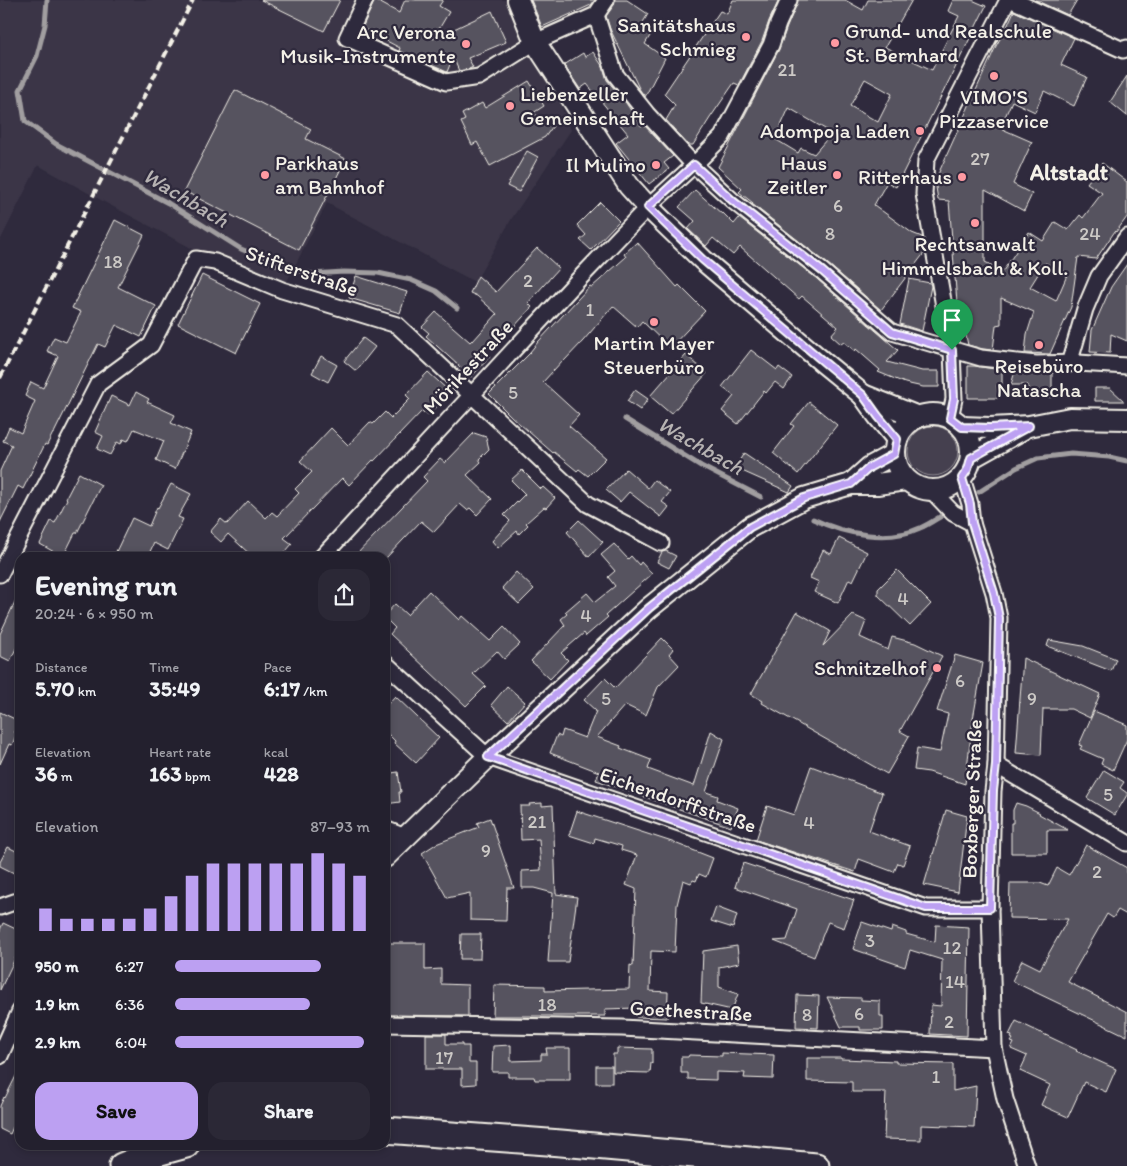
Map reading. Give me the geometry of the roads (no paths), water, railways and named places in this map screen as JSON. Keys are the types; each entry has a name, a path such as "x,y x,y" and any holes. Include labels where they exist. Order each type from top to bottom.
{"main road":[{"path":"390,1130 561,1143 816,1166"},
{"path":"122,1166 150,1150"}],"street":[{"path":"365,0 347,38 446,82 479,77 535,42 596,15 606,0"},
{"path":"518,0 535,42 629,186 703,260 863,395 896,446"},
{"name":"Mörikestraße","path":"326,552 579,278 648,207 722,137 772,45 778,24 789,0"},
{"path":"1008,0 926,160 924,194 952,350 956,422 968,436 971,458 968,469 954,485 943,490 932,491 922,490 913,486 900,472 896,463 896,446 902,430 909,422 928,414 940,414 956,422 990,428 1029,426 1070,418 1127,419"},
{"path":"1012,0 1123,50 1127,48"},
{"path":"596,15 615,74 646,114 694,165 733,201 822,271 892,332 981,358 1036,364 1078,363 1127,366"},
{"path":"1069,364 1085,309 1098,276 1127,237"},
{"name":"Stifterstraße","path":"0,574 98,384 151,345 196,259 215,262 282,290 397,325 588,504 661,543"},
{"path":"863,395 918,417"},
{"path":"971,458 1029,426"},
{"path":"851,484 896,446"},
{"name":"Boxberger Straße","path":"962,478 970,504 972,523 994,593 999,618 996,765 993,791 990,908 994,1048 1005,1100 1027,1166"},
{"path":"390,852 488,757 649,608 750,527 804,498 851,484 877,484 906,480"},
{"path":"932,491 953,513 972,523"},
{"name":"Eichendorffstraße","path":"390,668 488,757 926,908 990,908"},
{"path":"996,765 1127,844"},
{"path":"390,831 405,837"},
{"path":"0,907 15,902"},
{"path":"0,1056 15,1022"},
{"name":"Goethestraße","path":"390,1024 622,1028 994,1048"}],"waterway":[{"name":"Wachbach","path":"47,0 45,25 37,56 20,90 25,121 56,144 168,203 241,249 278,265 312,274 344,272 378,273 411,280 436,291 457,308"},
{"name":"Wachbach","path":"625,419 701,466 761,497"},
{"name":"Wachbach","path":"979,492 1016,468 1038,458 1071,454 1109,457 1127,461"},
{"name":"Wachbach","path":"813,519 838,529 880,536 907,533 923,527 943,515"}],"railway":[{"path":"0,378 193,0"}],"place":[{"name":"Sanitätshaus Schmieg","path":"746,37"},
{"name":"Grund- und Realschule St. Bernhard","path":"835,43"},
{"name":"Arc Verona Musik-Instrumente","path":"466,44"},
{"name":"VIMO'S Pizzaservice","path":"994,76"},
{"name":"Liebenzeller Gemeinschaft","path":"510,106"},
{"name":"Adompoja Laden","path":"920,131"},
{"name":"Il Mulino","path":"656,165"},
{"name":"Parkhaus am Bahnhof","path":"265,175"},
{"name":"Haus Zeitler","path":"837,175"},
{"name":"Ritterhaus","path":"962,177"},
{"name":"Rechtsanwalt Himmelsbach & Koll.","path":"975,223"},
{"name":"Martin Mayer Steuerbüro","path":"654,322"},
{"name":"Reisebüro Natascha","path":"1039,345"},
{"name":"Schnitzelhof","path":"937,668"}],"district":[{"name":"Altstadt","path":"1069,172"}]}
